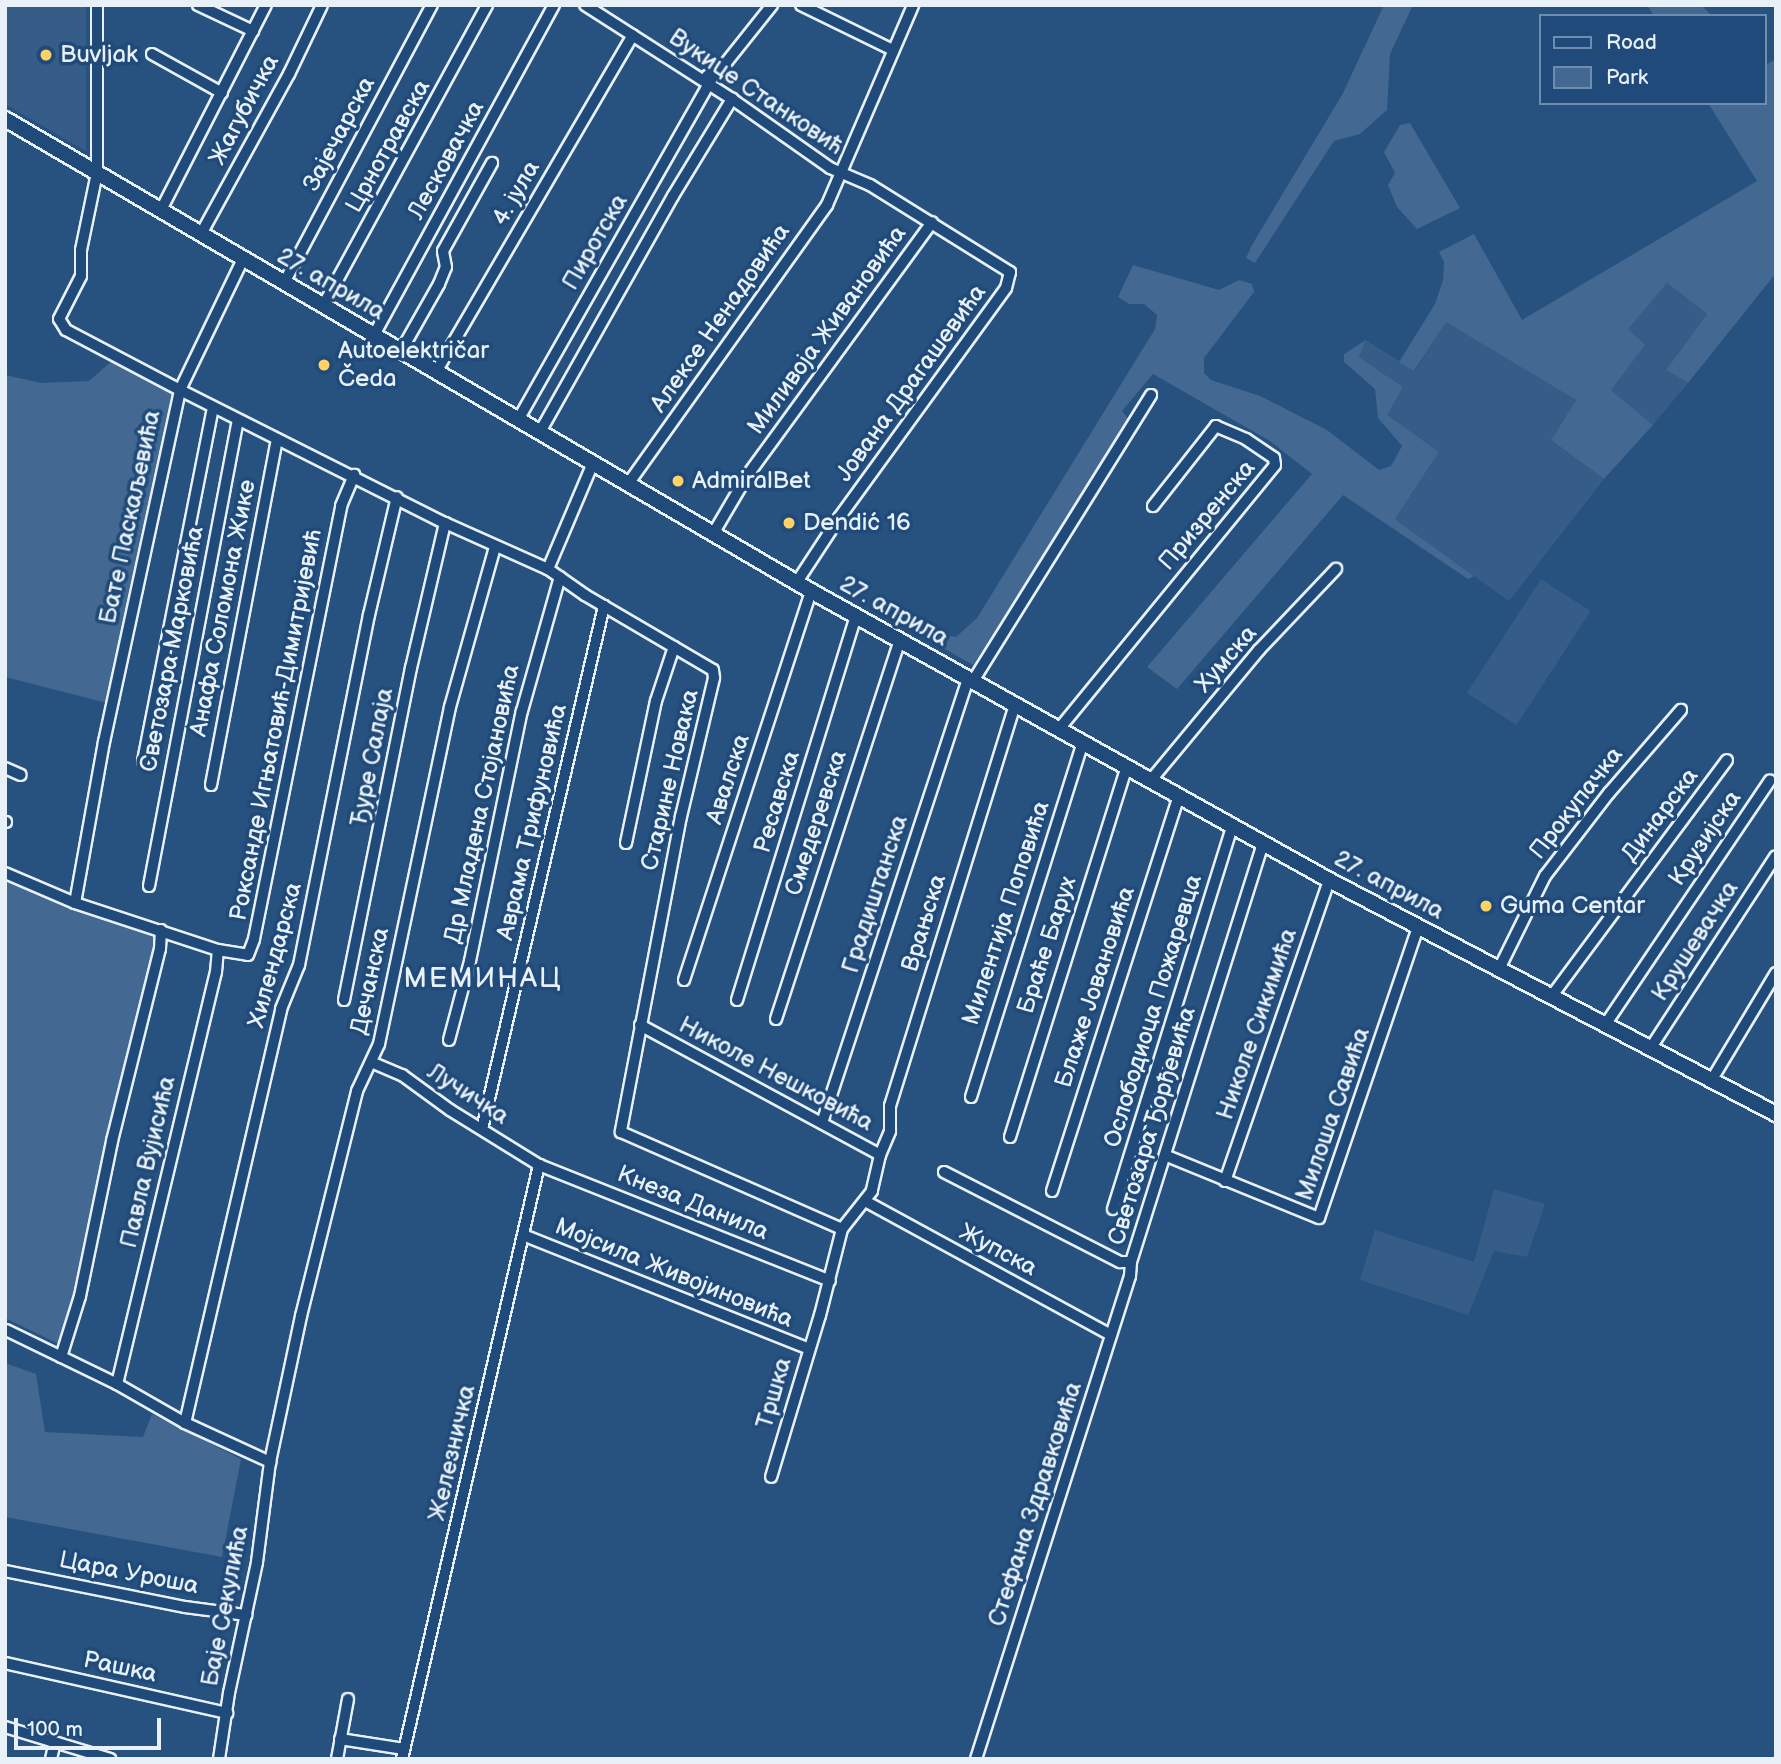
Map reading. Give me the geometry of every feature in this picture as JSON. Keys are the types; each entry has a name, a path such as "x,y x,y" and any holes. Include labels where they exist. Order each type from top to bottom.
{"main road":[{"name":"27. априла","path":"5,119 811,591 1329,880 1776,1114"}],"street":[{"path":"97,5 97,173"},
{"path":"198,5 253,32"},
{"path":"161,210 266,5"},
{"name":"Жагубичка","path":"201,234 289,74 322,5"},
{"name":"Зајечарска","path":"284,283 432,5"},
{"name":"Црнотравска","path":"323,306 487,5"},
{"name":"Лесковачка","path":"374,335 554,5"},
{"name":"Пиротска","path":"519,420 714,76 772,5"},
{"path":"801,5 893,50"},
{"name":"Алексе Ненадовића","path":"628,484 827,205 913,5"},
{"name":"Вукице Станковић","path":"591,7 696,76 714,76 728,97 842,173 932,222 1007,269 1010,277"},
{"name":"4. јула","path":"436,372 633,35"},
{"path":"152,54 222,93"},
{"path":"540,432 728,97 714,76"},
{"path":"401,351 439,284 446,267 443,251 492,163"},
{"name":"Бате Паскаљевића","path":"75,903 107,729 180,390 61,325 61,311 81,276 81,250 97,173"},
{"name":"Миливоја Живановића","path":"713,534 747,476 932,222"},
{"path":"180,390 243,259"},
{"name":"Јована Драгашевића","path":"797,582 839,518 1006,288 1010,277"},
{"name":"Старине Новака","path":"180,390 445,523 548,569 604,606 713,670 714,678 681,816 639,1025 621,1132 842,1229"},
{"name":"Градиштанска","path":"822,1122 970,680 1151,395"},
{"path":"143,761 214,408"},
{"name":"Светозара Марковића","path":"149,886 238,420"},
{"name":"Призренска","path":"1059,729 1275,465 1274,458 1269,452 1246,439 1216,426 1153,506"},
{"name":"Анафа Соломона Жике","path":"211,785 277,439"},
{"path":"548,569 593,463"},
{"name":"Роксанде Игњатовић-Димитријевић","path":"218,950 248,955 251,950 341,506 354,475"},
{"name":"Хилендарска","path":"184,1423 281,1009 299,965 369,615 397,497"},
{"name":"Ђуре Салаја","path":"344,1000 411,668 445,523"},
{"name":"Дечанска","path":"270,1462 340,1153 357,1091 379,1044 450,707 495,547"},
{"name":"Хумска","path":"1151,780 1259,650 1336,569"},
{"name":"Др Младена Стојановића","path":"449,1040 470,961 522,711 560,577"},
{"name":"Авалска","path":"684,980 811,591"},
{"name":"Аврама Трифуновића","path":"482,1129 604,606"},
{"name":"Ресавска","path":"737,1000 856,616"},
{"name":"Смедеревска","path":"776,1019 900,640"},
{"path":"626,843 656,701 674,647"},
{"name":"Врањска","path":"880,1155 889,1138 889,1111 897,1081 1015,705"},
{"name":"Прокупачка","path":"1499,969 1545,876 1609,793 1681,710"},
{"name":"Милентија Поповића","path":"971,1097 1083,742"},
{"name":"Динарска","path":"1551,997 1727,760"},
{"name":"Браће Барух","path":"1010,1136 1127,767"},
{"path":"5,768 21,775"},
{"name":"Крузијска","path":"1605,1025 1770,780"},
{"name":"Блаже Јовановића","path":"1052,1191 1179,796"},
{"name":"Ослободиоца Пожаревца","path":"1113,1209 1232,826"},
{"name":"Светозара Ђорђевића","path":"944,1172 1121,1262 1132,1262 1263,843"},
{"name":"Крушевачка","path":"1650,1049 1776,856"},
{"path":"5,873 75,903 218,950"},
{"name":"Николе Сикимића","path":"1225,1181 1329,880"},
{"name":"Милоша Савића","path":"1225,1181 1320,1218 1418,927"},
{"path":"61,1356 79,1296 112,1141 160,949 161,930"},
{"name":"Павла Вујисића","path":"117,1384 216,972 218,950"},
{"path":"1711,1082 1776,973"},
{"name":"Николе Нешковића","path":"639,1025 880,1155 877,1178 865,1201 842,1229 830,1281"},
{"name":"Лучичка","path":"371,1062 402,1075 539,1165"},
{"path":"1167,1156 1225,1181"},
{"name":"Железничка","path":"340,1739 403,1754 539,1165"},
{"name":"Кнеза Данила","path":"539,1165 830,1281"},
{"name":"Жупска","path":"865,1201 1111,1335"},
{"name":"Мојсила Живојиновића","path":"523,1236 809,1349"},
{"name":"Стефана Здравковића","path":"976,1759 1132,1262"},
{"name":"Тршка","path":"771,1477 830,1281"},
{"path":"6,1330 117,1384 184,1423 270,1462"},
{"name":"Баје Секулића","path":"219,1759 257,1562 270,1462"},
{"name":"Цара Уроша","path":"5,1571 185,1607 246,1615"},
{"name":"Рашка","path":"5,1663 227,1713"},
{"path":"337,1759 348,1699"},
{"path":"5,1727 110,1759"},
{"path":"51,1759 55,1742"}],"shaded area":[{"name":"Buvljak","path":"5,5 86,5 86,151 5,104"},
{"path":"1667,283 1707,314 1666,370 1688,383 1653,425 1611,390 1644,345 1627,329"},
{"path":"1446,321 1576,400 1551,440 1604,479 1509,601 1395,519 1439,452 1386,415 1403,387 1359,357 1366,340 1415,371"},
{"path":"1541,579 1590,611 1516,725 1467,693"},
{"path":"1494,1189 1545,1204 1527,1257 1494,1251 1468,1315 1360,1280 1375,1230 1474,1262"}],"green space":[{"path":"1384,5 1413,5 1390,54 1387,110 1360,134 1334,141 1255,263 1246,258 1252,245 1342,95"},
{"path":"1647,5 1701,5 1710,14 1653,14"},
{"path":"1776,59 1776,273 1688,383 1666,370 1707,314 1667,283 1628,329 1645,345 1611,390 1653,425 1604,479 1551,440 1576,400 1446,322 1414,371 1399,362 1435,304 1443,280 1444,262 1439,252 1474,234 1522,320 1757,181 1709,105 1767,105 1767,64"},
{"path":"1410,123 1460,208 1417,229 1397,207 1388,185 1395,173 1384,152 1400,125"},
{"path":"1133,265 1219,290 1239,280 1252,284 1254,292 1204,358 1204,373 1211,380 1260,396 1327,430 1379,470 1391,466 1402,446 1378,418 1375,389 1344,362 1344,354 1366,340 1359,357 1403,387 1387,415 1439,452 1395,519 1474,576 1468,579 1343,495 1177,689 1147,667 1312,474 1270,441 1153,374 1122,411 1129,420 973,665 929,640 932,632 956,637 977,618 1155,329 1157,315 1144,304 1129,304 1118,297"},
{"path":"113,360 173,390 107,703 5,677 5,375 41,383 89,381"},
{"path":"5,880 154,935 156,947 89,1219 75,1294 59,1344 5,1318"},
{"path":"5,1363 36,1374 45,1432 143,1437 152,1414 241,1459 222,1557 5,1517"}],"place":[{"name":"Buvljak","path":"46,55"},
{"name":"Autoelektričar Čeda","path":"324,365"},
{"name":"AdmiralBet","path":"678,481"},
{"name":"Dendić 16","path":"789,523"},
{"name":"Guma Centar","path":"1486,906"}],"district":[{"name":"МЕМИНАЦ","path":"483,979"}]}
